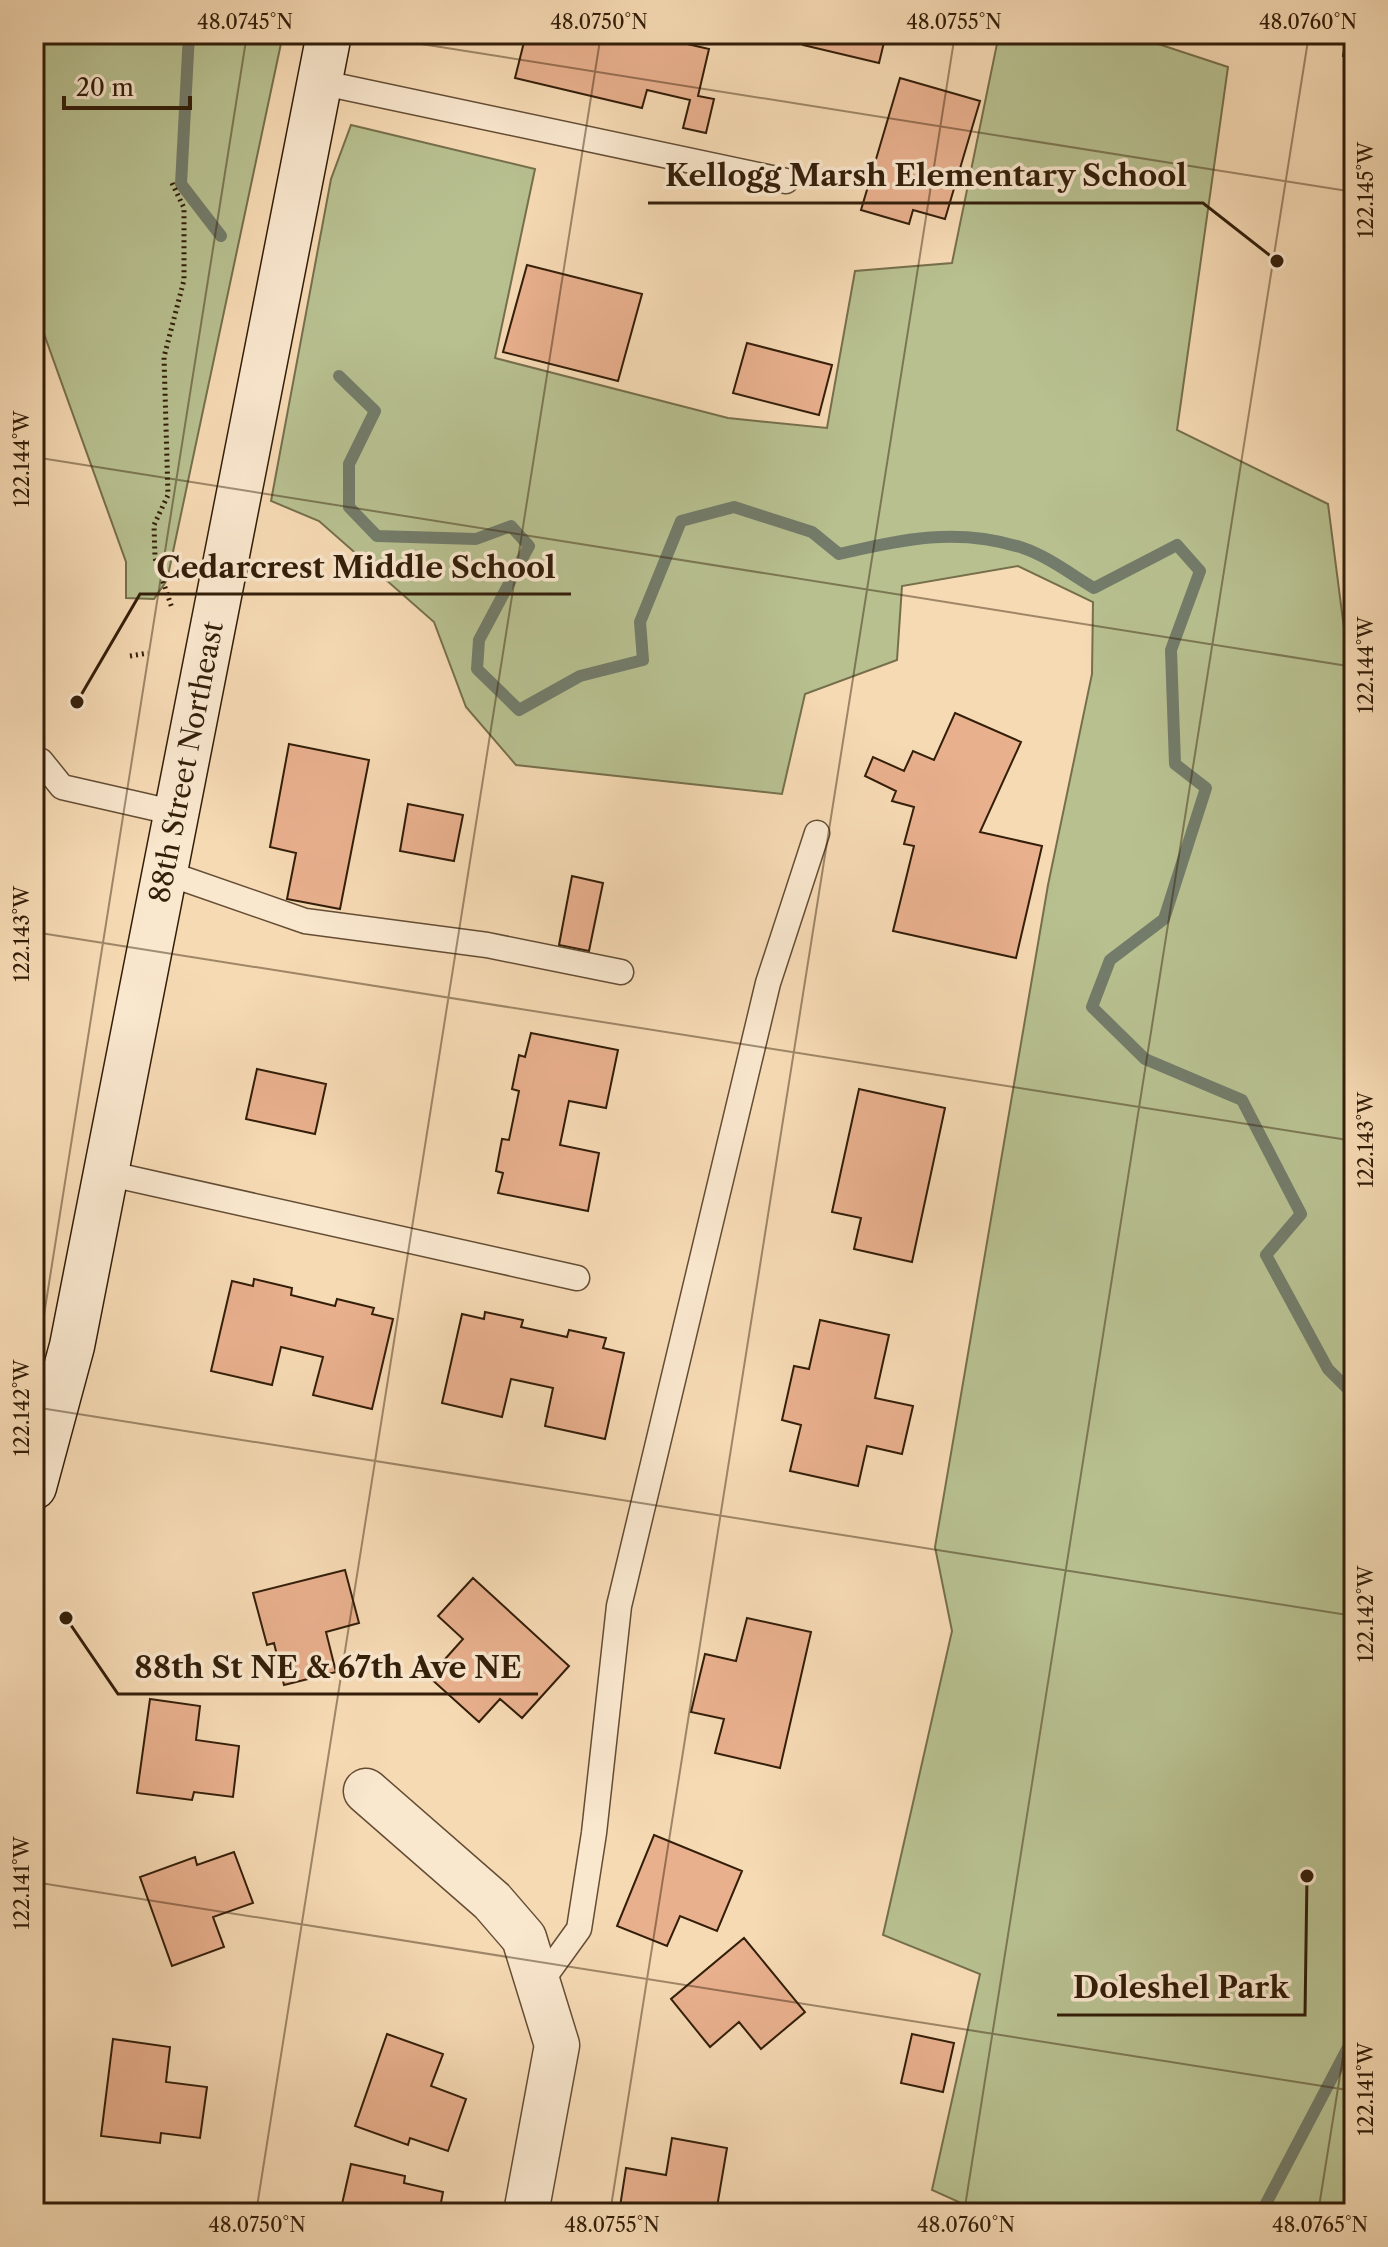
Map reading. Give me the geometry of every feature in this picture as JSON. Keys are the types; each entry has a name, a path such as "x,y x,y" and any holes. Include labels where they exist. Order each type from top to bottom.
{"main road":[{"name":"88th Street Northeast","path":"37,1463 72,1346 329,34"},
{"path":"366,1791 492,1901 524,1938 557,2045 526,2213"}],"lane":[{"path":"319,82 786,181"},
{"path":"38,761 62,787 176,813"},
{"path":"540,1983 579,1929 594,1833 619,1606 768,983 817,833"},
{"path":"164,872 305,921 487,945 621,972"},
{"path":"106,1173 577,1278"}],"path":[{"path":"172,183 184,208 184,280 164,357 168,495 154,525 155,558 172,608"},
{"path":"130,656 148,653"}],"green space":[{"path":"34,34 283,34 167,580 154,599 126,598 126,562 34,306"},
{"path":"999,34 1128,34 1228,67 1177,430 1328,504 1354,706 1354,2213 983,2213 932,2190 980,1974 883,1935 952,1631 935,1547 1048,885 1092,674 1093,602 1018,566 902,586 897,660 805,694 782,794 516,765 466,707 434,622 319,521 271,501 331,179 351,125 535,169 495,358 728,418 827,428 855,271 952,263"}],"building":[{"path":"526,34 675,34 674,41 709,49 698,96 714,99 706,133 683,128 690,100 647,90 642,108 515,78"},
{"path":"805,34 886,34 879,63 803,45"},
{"path":"1347,34 1354,34 1354,58 1343,56"},
{"path":"900,78 980,101 945,219 913,210 909,224 861,210"},
{"path":"527,265 642,294 618,381 503,352"},
{"path":"747,343 832,365 819,415 733,393"},
{"path":"955,713 1021,742 980,832 1042,846 1016,958 893,931 914,846 904,844 914,807 892,801 896,791 865,776 873,757 904,771 913,751 934,760"},
{"path":"289,744 369,760 340,909 287,899 296,853 270,847"},
{"path":"408,804 463,815 454,861 400,851"},
{"path":"572,876 603,883 589,951 559,945"},
{"path":"531,1033 618,1050 606,1108 569,1101 560,1145 599,1153 588,1211 498,1193 503,1173 496,1171 502,1139 509,1140 519,1091 512,1089 519,1055 525,1057"},
{"path":"257,1069 326,1084 315,1134 246,1119"},
{"path":"859,1089 945,1108 912,1262 854,1249 861,1218 832,1212"},
{"path":"254,1279 292,1288 291,1295 335,1306 337,1299 374,1308 372,1314 393,1319 372,1409 313,1395 323,1357 281,1347 272,1385 211,1371 232,1281 253,1286"},
{"path":"485,1312 523,1320 521,1327 567,1337 569,1330 606,1338 603,1348 624,1353 605,1439 545,1426 553,1388 511,1379 502,1417 442,1403 462,1314 484,1319"},
{"path":"820,1320 889,1335 875,1398 913,1406 902,1454 867,1446 858,1486 790,1471 801,1425 782,1420 794,1366 809,1369"},
{"path":"345,1570 359,1623 326,1632 336,1672 284,1685 274,1643 267,1645 253,1593"},
{"path":"473,1578 569,1666 522,1718 500,1699 479,1722 429,1677 463,1639 438,1616"},
{"path":"747,1618 811,1632 780,1768 715,1753 724,1719 691,1712 705,1654 736,1661"},
{"path":"150,1699 200,1706 196,1740 239,1746 233,1797 194,1792 192,1800 137,1793"},
{"path":"654,1835 742,1871 717,1931 680,1916 667,1946 617,1926"},
{"path":"234,1852 253,1903 213,1917 224,1947 172,1966 140,1877 195,1857 197,1865"},
{"path":"744,1938 805,2012 761,2049 739,2022 710,2047 671,1999"},
{"path":"387,2034 443,2054 431,2086 466,2099 448,2151 410,2138 408,2145 355,2126"},
{"path":"912,2034 954,2043 943,2092 901,2083"},
{"path":"113,2039 170,2047 166,2082 207,2087 200,2138 161,2133 160,2143 101,2136"},
{"path":"672,2138 727,2148 716,2213 619,2213 626,2168 666,2175"},
{"path":"351,2164 405,2176 404,2183 443,2192 439,2213 340,2213"},
{"path":"130,2204 180,2213 129,2213"}],"waterway":[{"path":"189,34 181,184 221,236"},
{"path":"339,376 375,411 349,464 349,507 377,536 476,539 511,526 529,546 479,640 477,669 519,710 580,676 643,660 640,622 681,521 734,507 812,532 839,554 931,538 976,538 999,542 1041,556 1094,588 1177,545 1200,571 1171,650 1175,764 1206,788 1164,919 1110,960 1092,1007 1145,1059 1242,1100 1301,1214 1266,1255 1328,1369 1354,1395"},
{"path":"1261,2213 1354,2036"}],"place":[{"name":"Kellogg Marsh Elementary School","path":"1277,261"},
{"name":"Cedarcrest Middle School","path":"77,702"},
{"name":"88th St NE & 67th Ave NE","path":"66,1618"},
{"name":"Doleshel Park","path":"1307,1876"}]}
